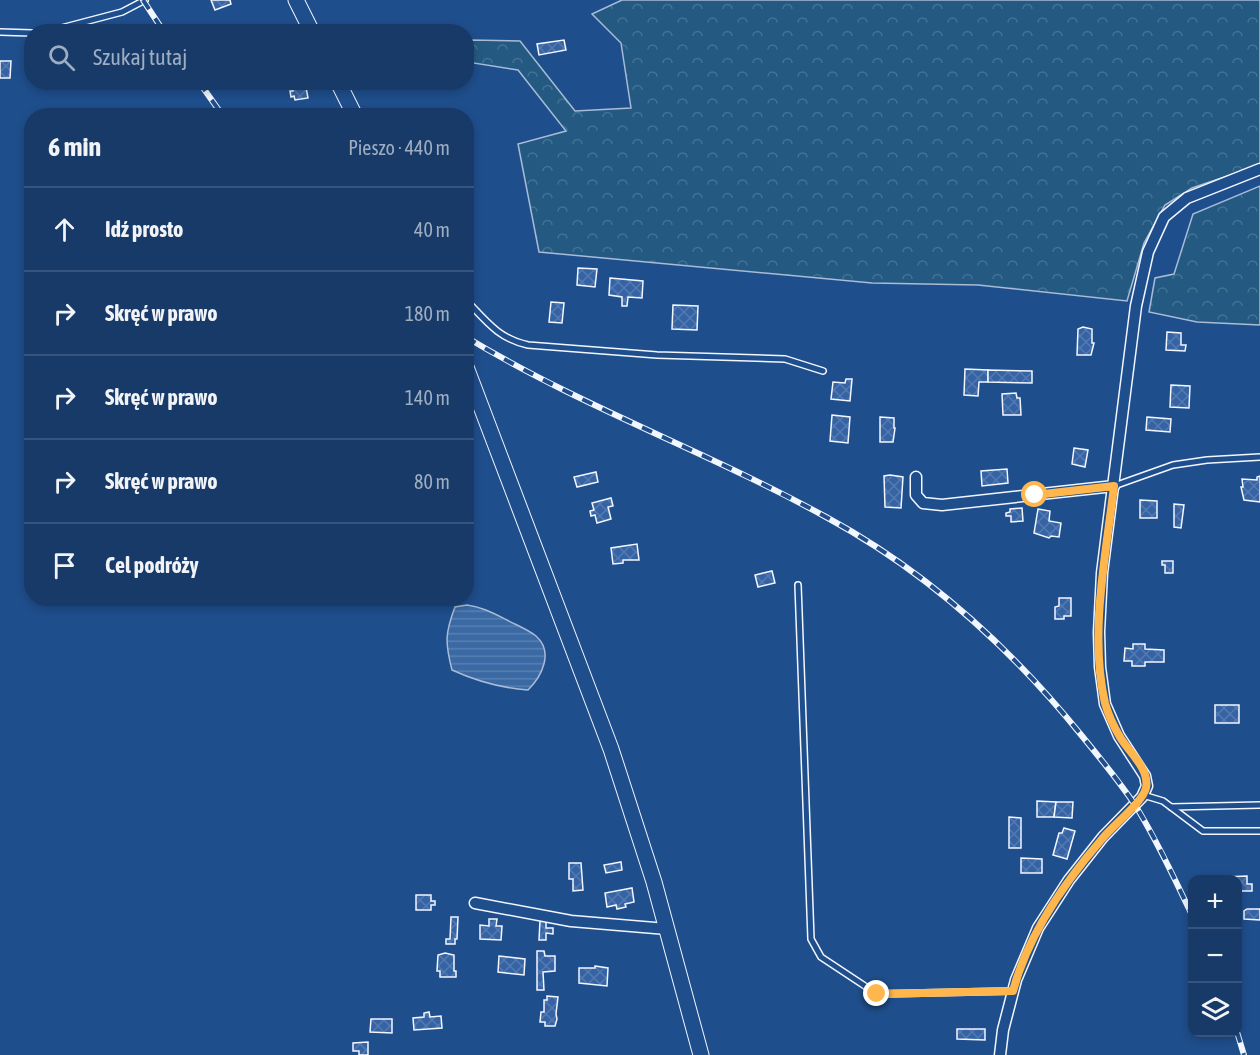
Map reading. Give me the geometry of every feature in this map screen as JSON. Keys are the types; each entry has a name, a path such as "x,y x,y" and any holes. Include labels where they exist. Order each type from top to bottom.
{"street":[{"path":"296,0 308,24"},
{"path":"342,90 351,108"},
{"path":"1000,1055 1003,1030 1013,991 1038,928 1069,880 1103,837 1143,795 1147,786 1145,776 1119,736 1105,705 1100,667 1099,632 1102,573 1136,306 1148,252 1164,217 1187,198 1260,169"},
{"path":"474,388 592,695 633,812 701,1055"},
{"path":"916,477 916,495 923,503 942,505 1114,486"},
{"path":"475,903 571,921 667,928"}],"lane":[{"path":"76,24 122,12 145,0"},
{"path":"0,32 24,33"},
{"path":"474,309 494,330 513,342 528,345 657,355 786,359 823,371"},
{"path":"1114,486 1173,465 1207,460 1260,457"},
{"path":"798,585 812,939 821,957 877,994 1013,991"},
{"path":"1143,795 1163,801 1203,831 1260,831"},
{"path":"1171,807 1260,804"}],"green space":[{"path":"622,0 1260,0 1260,163 1192,188 1165,205 1144,243 1127,301 978,285 872,283 539,252 518,144 566,131 518,70 474,63 474,40 520,41 575,111 631,108 621,43 592,14"},
{"path":"1260,186 1260,325 1197,322 1149,312 1155,278 1174,274 1193,214"}],"shaded area":[{"path":"455,607 478,607 536,636 544,649 544,664 538,678 528,690 489,683 452,670 447,638"}],"building":[{"path":"211,0 230,0 231,4 215,10"},
{"path":"564,40 566,50 539,55 537,44"},
{"path":"0,61 11,61 10,78 0,78"},
{"path":"306,90 308,98 295,100 294,96 291,97 290,91"},
{"path":"578,268 597,269 595,287 577,285"},
{"path":"610,278 643,281 642,298 628,297 627,306 622,306 622,297 609,295"},
{"path":"551,302 564,303 562,323 549,322"},
{"path":"673,305 698,306 697,330 672,329"},
{"path":"1083,327 1092,329 1092,343 1094,343 1091,355 1077,355 1078,329"},
{"path":"1167,332 1181,333 1181,345 1186,345 1185,351 1166,350"},
{"path":"965,369 988,370 988,382 979,382 978,396 964,395"},
{"path":"988,370 1032,371 1032,383 988,382"},
{"path":"846,379 852,379 850,401 831,399 833,382 845,383"},
{"path":"1171,385 1190,386 1189,408 1170,407"},
{"path":"1016,393 1017,398 1020,398 1021,415 1003,415 1002,394"},
{"path":"832,415 850,417 848,443 830,441"},
{"path":"880,417 894,418 893,442 880,442"},
{"path":"1147,417 1171,419 1170,432 1146,430"},
{"path":"1074,448 1088,450 1085,467 1072,464"},
{"path":"1007,469 1008,483 982,486 981,471"},
{"path":"596,472 598,482 577,487 574,477"},
{"path":"884,476 903,477 901,508 885,507"},
{"path":"1260,476 1260,502 1244,500 1242,479 1257,480"},
{"path":"611,498 613,506 608,507 611,519 597,523 595,515 591,516 590,511 594,510 592,503"},
{"path":"1140,500 1157,501 1157,518 1140,518"},
{"path":"1174,504 1184,505 1181,528 1174,527"},
{"path":"1022,508 1023,521 1011,522 1011,516 1006,516 1010,509"},
{"path":"1038,509 1050,511 1049,521 1061,523 1059,537 1049,538 1034,533"},
{"path":"637,544 639,560 623,560 623,563 613,564 611,548"},
{"path":"1162,561 1173,561 1173,573 1165,573 1165,565 1162,565"},
{"path":"772,571 775,583 758,587 755,575"},
{"path":"1059,598 1071,598 1071,616 1055,619 1055,607 1059,606"},
{"path":"1133,644 1145,644 1145,649 1164,650 1164,662 1145,662 1145,666 1132,666 1132,661 1124,661 1125,648 1133,649"},
{"path":"1215,705 1239,705 1239,723 1215,723"},
{"path":"1037,801 1056,802 1054,817 1037,817"},
{"path":"1056,802 1073,802 1072,818 1054,817"},
{"path":"1009,817 1021,818 1021,848 1009,848"},
{"path":"1064,828 1075,831 1067,859 1053,855 1059,833 1062,833"},
{"path":"1021,858 1042,859 1042,873 1021,873"},
{"path":"621,862 622,870 606,873 604,865"},
{"path":"569,863 581,863 583,890 573,891 573,879 569,879"},
{"path":"1242,876 1247,876 1247,884 1252,884 1252,891 1242,891"},
{"path":"632,888 634,902 617,909 616,905 607,907 605,893"},
{"path":"416,895 431,895 431,901 435,901 435,905 431,905 431,910 416,910"},
{"path":"1260,909 1260,920 1244,919 1244,911"},
{"path":"451,917 458,917 457,939 455,939 455,944 446,944 446,939 450,939"},
{"path":"489,919 497,919 496,926 502,926 501,940 480,939 480,925 489,926"},
{"path":"540,921 546,921 546,928 553,928 553,934 546,933 546,940 539,940"},
{"path":"537,951 544,951 545,956 555,956 555,971 543,972 544,990 537,990"},
{"path":"445,953 454,955 456,977 440,977 440,971 437,971 438,955"},
{"path":"499,956 525,959 524,975 498,972"},
{"path":"595,966 608,968 607,986 579,983 579,968 595,968"},
{"path":"547,996 558,997 555,1026 545,1026 545,1022 540,1022 541,1012 544,1012 544,1000 547,1000"},
{"path":"429,1012 430,1017 441,1016 442,1028 414,1030 413,1018 424,1017 424,1013"},
{"path":"371,1019 392,1019 392,1033 370,1032"},
{"path":"957,1029 985,1029 985,1040 957,1039"},
{"path":"368,1042 368,1055 359,1055 359,1051 353,1051 353,1043"}],"railway":[{"path":"143,0 159,24"},
{"path":"205,90 217,108"},
{"path":"474,342 555,386 736,471 826,517 863,538 932,587 996,642 1026,672 1102,761 1143,818 1188,907"},
{"path":"1239,1037 1244,1055"}],"route":[{"path":"877,994 1013,991 1038,928 1069,880 1103,837 1142,797 1147,786 1145,776 1119,736 1105,705 1100,667 1102,573 1114,486 1035,495"}]}
